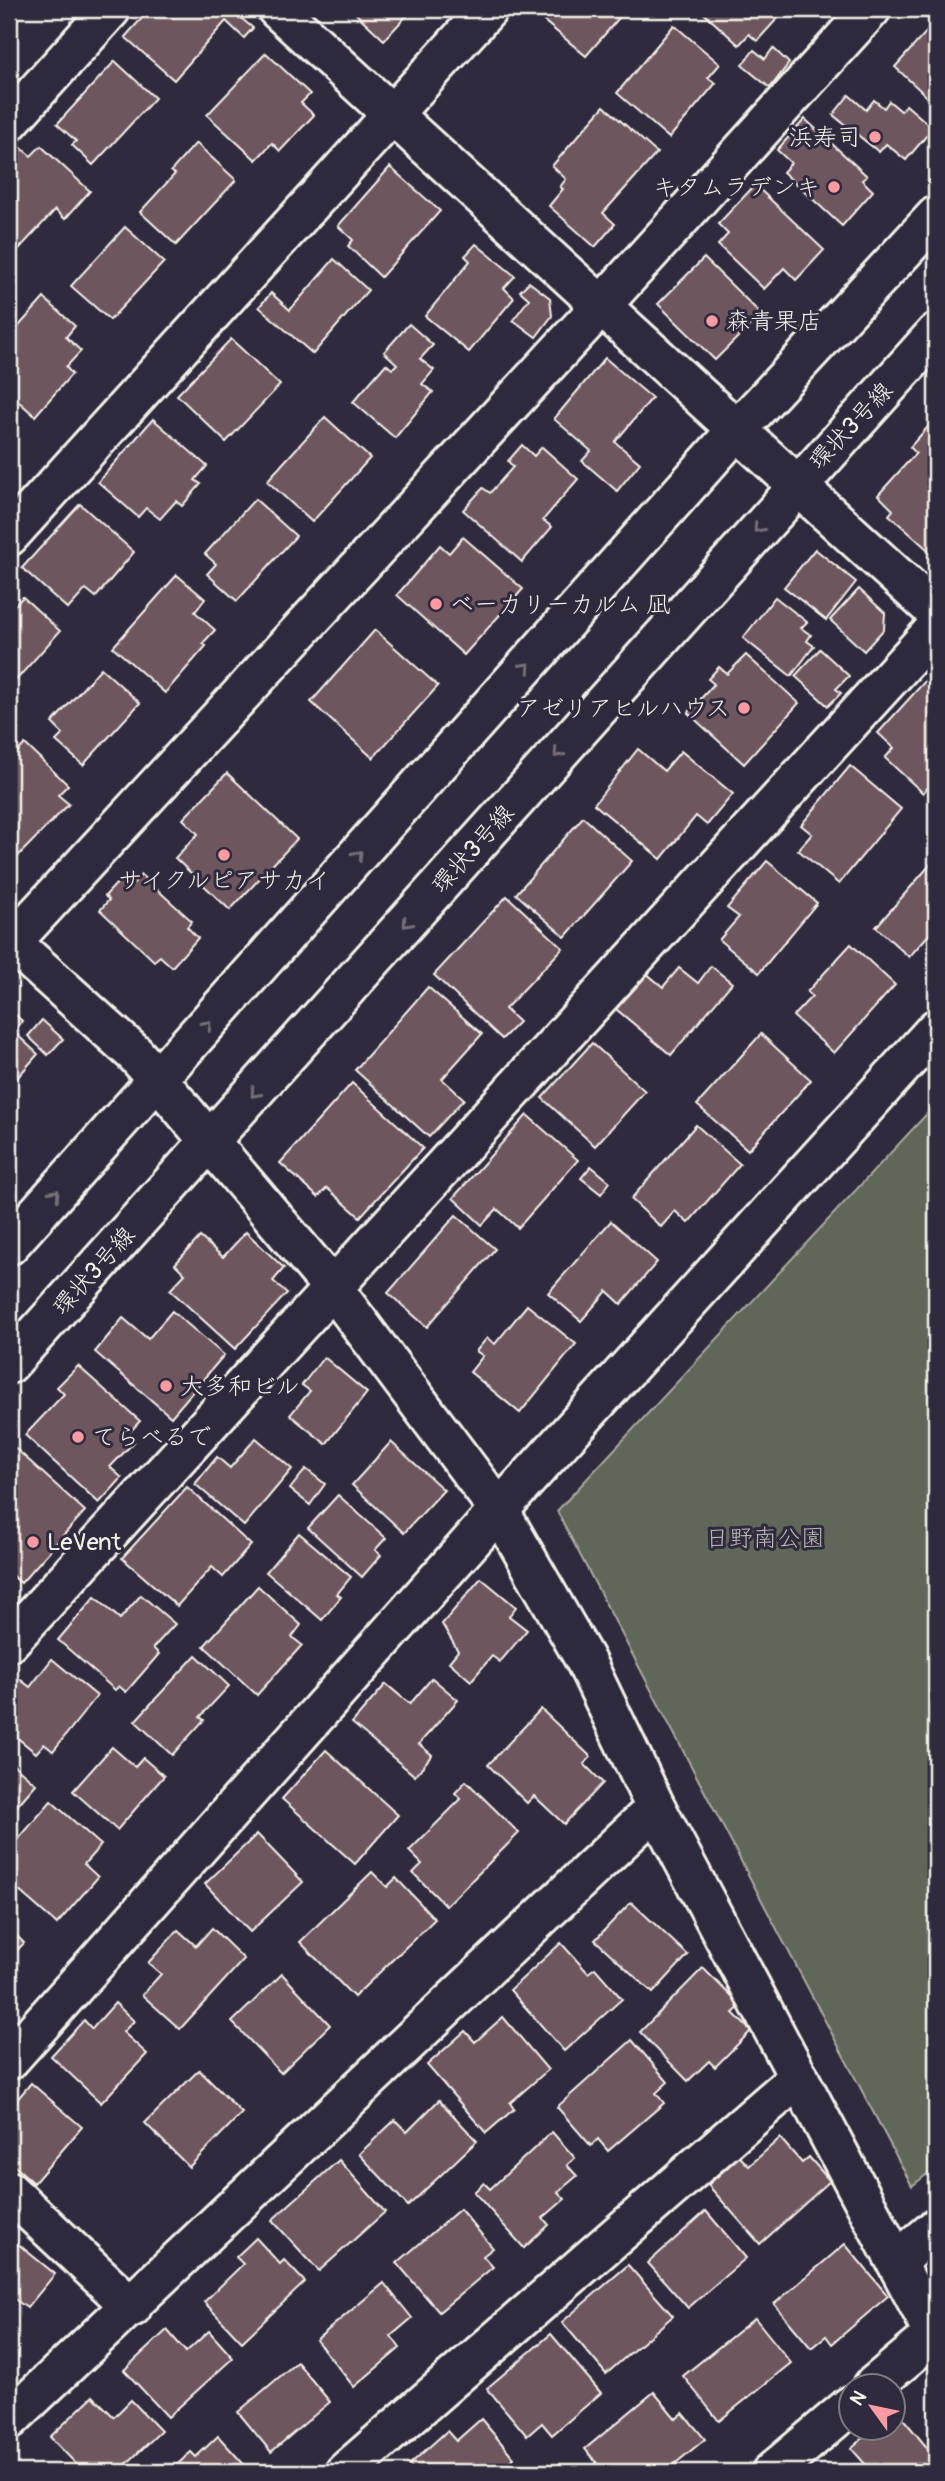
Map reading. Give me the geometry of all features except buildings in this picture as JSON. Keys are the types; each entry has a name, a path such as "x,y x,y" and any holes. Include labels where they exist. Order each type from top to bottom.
{"street":[{"path":"9,122 111,9"},
{"path":"277,9 936,612"},
{"path":"9,536 488,9"},
{"path":"871,9 601,306 10,943 135,1054 158,1080 332,1287 499,1510 585,1660 656,1808 936,2335 890,2372"},
{"path":"9,1245 736,431 936,216"},
{"name":"環状3号線","path":"9,1364 211,1143 796,485 936,333"},
{"path":"9,1642 936,628"},
{"path":"9,2060 499,1510 936,1029"},
{"path":"9,2420 132,2307 656,1808"},
{"path":"345,2472 799,2077"},
{"path":"9,2191 132,2307"},
{"path":"898,2260 936,2228"},
{"path":"772,2472 836,2418"}],"green space":[{"name":"日野南公園","path":"936,1104 936,2167 912,2186 557,1511"}],"place":[{"name":"浜寿司","path":"875,137"},
{"name":"キタムラデンキ","path":"834,187"},
{"name":"森青果店","path":"712,321"},
{"name":"ベーカリーカルム 凪","path":"436,604"},
{"name":"アゼリアヒルハウス","path":"744,708"},
{"name":"サイクルピアサカイ","path":"224,855"},
{"name":"大多和ビル","path":"166,1386"},
{"name":"てらべるで","path":"78,1437"},
{"name":"LeVent","path":"33,1542"}]}
